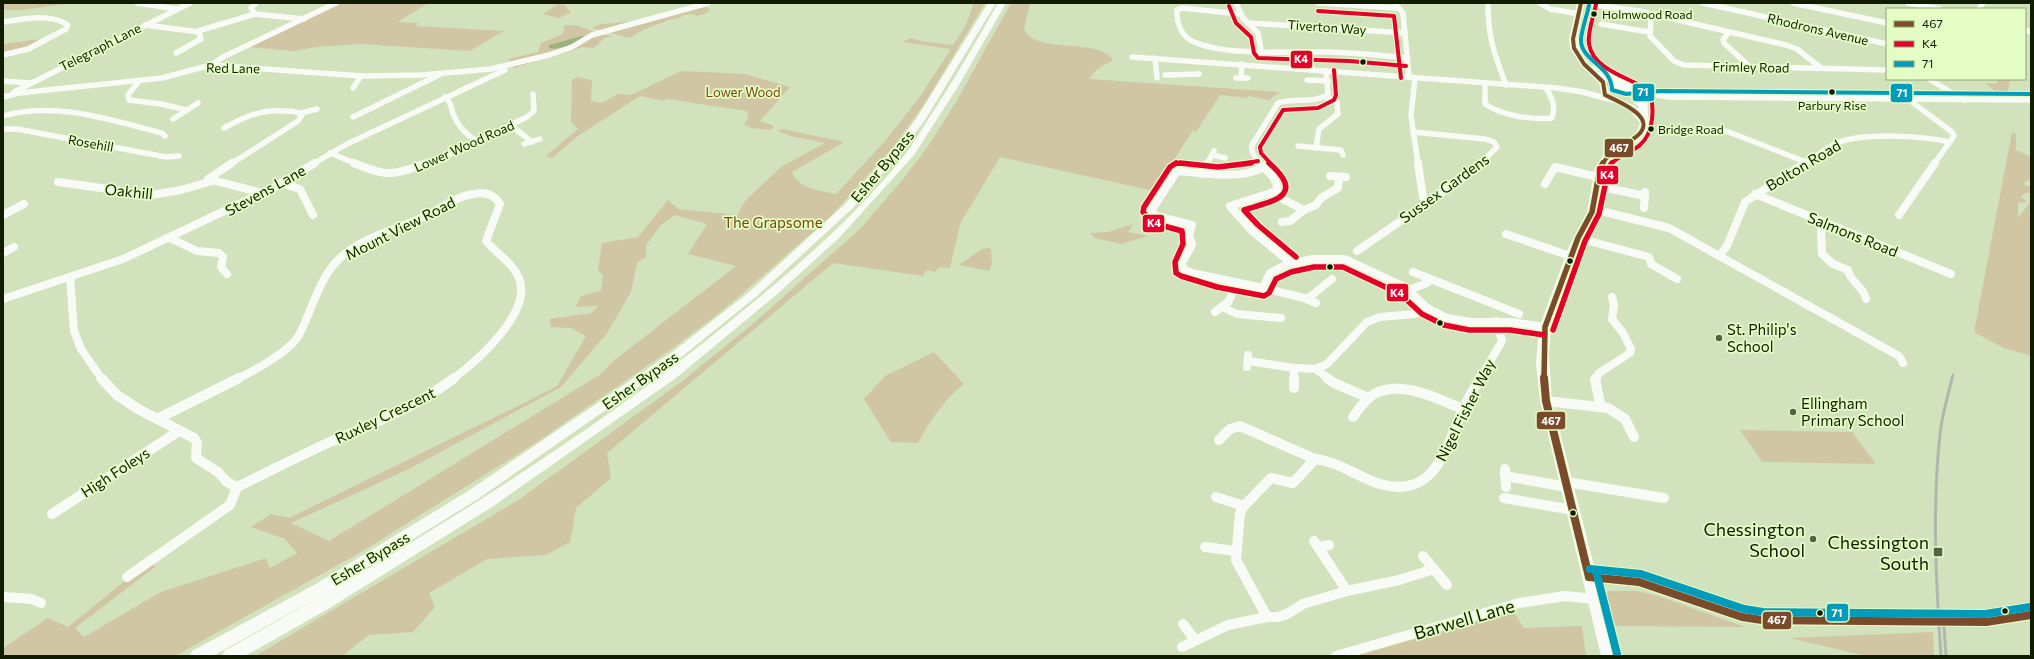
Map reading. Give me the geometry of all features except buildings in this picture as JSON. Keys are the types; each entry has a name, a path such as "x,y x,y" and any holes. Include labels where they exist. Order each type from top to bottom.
{"highway":[{"name":"Esher Bypass","path":"198,656 320,588 473,495 675,356 753,294 849,206 898,149 927,108 992,3"},
{"name":"Esher Bypass","path":"230,656 322,604 486,503 672,375 765,299 834,236 876,193 911,153 955,85 1002,3"},
{"path":"1581,3 1574,39 1574,48 1581,61 1603,82 1605,95 1632,108 1643,120"},
{"path":"1588,3 1586,24 1580,43 1584,56 1594,68 1608,79 1642,98"},
{"path":"1605,90 1624,88"},
{"path":"1617,101 1631,103 1642,98"},
{"path":"1609,656 1546,400 1543,371 1545,327 1570,256 1593,209 1603,161 1609,154 1635,138 1643,130 1643,120 1645,117 1642,108 1642,98"}],"street":[{"name":"Telegraph Lane","path":"14,94 15,91 30,83 190,3"},
{"path":"255,14 252,8 256,3"},
{"path":"211,65 223,57 306,19 336,3"},
{"name":"Stevens Lane","path":"3,299 123,259 170,238 262,193 330,154 501,70 572,47 592,35 708,3"},
{"path":"1236,3 1239,14 1258,33 1262,50"},
{"path":"1318,3 1398,8"},
{"path":"1394,3 1403,13 1407,58 1412,77 1411,114 1413,132 1423,197 1427,202"},
{"path":"1488,3 1489,35 1506,84"},
{"path":"1540,3 1550,9 1580,14"},
{"path":"1588,3 1654,14 1792,47 1821,68"},
{"name":"Rhodrons Avenue","path":"1703,3 1714,4 1886,44"},
{"path":"1794,3 1886,23"},
{"path":"1908,3 1935,8"},
{"path":"135,4 177,9"},
{"path":"1239,14 1179,6 1176,16 1187,37 1193,42 1221,48 1335,52 1407,58"},
{"path":"144,25 198,31 255,14 306,19"},
{"path":"1601,24 1649,32 1651,18 1654,14"},
{"path":"3,22 50,19 62,21 68,24 66,29 28,49 3,55"},
{"name":"Tiverton Way","path":"1249,23 1405,33"},
{"path":"176,53 198,42 201,38 198,31"},
{"name":"Frimley Road","path":"1649,32 1655,42 1678,64 1691,66 1886,70"},
{"path":"1729,32 1723,40 1724,43 1750,67"},
{"path":"1132,57 1506,84 1583,92 1617,101"},
{"path":"1154,74 1155,58"},
{"path":"1165,75 1196,74 1195,61"},
{"path":"1242,64 1239,78 1248,78"},
{"name":"Red Lane","path":"3,98 14,94 139,81 171,76 211,65 361,76 501,70"},
{"path":"1594,68 1602,68 1628,85 1661,92 1669,97"},
{"path":"1326,71 1329,92 1326,97"},
{"name":"Red Lane","path":"353,117 442,73"},
{"path":"353,88 361,76"},
{"path":"1308,80 1328,81"},
{"path":"1931,80 1965,101"},
{"path":"3,81 30,83"},
{"path":"139,81 128,95 129,100 161,104 186,110"},
{"path":"1484,83 1484,101 1487,105 1514,114 1543,119 1552,118 1556,110 1554,101 1546,88"},
{"path":"1583,92 1605,90"},
{"name":"Lower Wood Road","path":"330,154 377,173 390,174 432,162 527,117 534,111 536,94 525,96"},
{"path":"1642,98 1654,96 2031,101"},
{"path":"445,97 450,101 456,121 470,138 477,140"},
{"path":"1291,263 1252,231 1231,209 1230,206 1270,194 1277,190 1279,184 1277,180 1262,168 1253,157 1251,149 1274,106 1285,100 1310,101 1326,97 1337,102 1338,114 1321,125 1316,137 1316,148"},
{"path":"1642,98 1910,100 1954,133 1950,142 1899,216"},
{"path":"174,119 198,103"},
{"path":"223,128 260,109 275,109 301,114 317,109"},
{"path":"3,116 17,112 74,111 162,133 165,136"},
{"path":"262,193 212,181 209,180 209,177 298,121 301,118 301,114"},
{"path":"510,125 516,128 532,142"},
{"name":"Rosehill","path":"3,129 17,129 166,157 179,156"},
{"path":"1726,131 1806,162"},
{"name":"Sussex Gardens","path":"1358,251 1473,171 1497,147 1494,142 1485,139 1413,132"},
{"name":"Bolton Road","path":"1719,256 1727,248 1738,216 1745,202 1755,194 1837,143 1848,139 1872,138 1935,139 1950,142"},
{"path":"524,144 540,139"},
{"path":"1298,146 1341,150 1343,155"},
{"path":"1202,174 1214,153 1225,158"},
{"path":"1545,184 1555,167 1598,182 1645,194 1644,208"},
{"path":"1262,168 1252,172 1202,174 1177,171 1151,211 1156,216 1192,225 1189,234 1192,245 1182,263 1183,269 1192,273 1263,288 1307,299 1316,303"},
{"path":"1330,176 1346,177"},
{"path":"1282,222 1290,221 1304,210 1316,205 1321,198 1335,191 1338,188 1339,177"},
{"name":"Oakhill","path":"59,186 69,184 151,195 181,190 212,181"},
{"path":"281,183 300,189 312,215"},
{"name":"Mount View Road","path":"157,419 194,399 256,370 279,354 298,337 330,268 336,260 349,251 377,236 469,194 488,194 497,198 500,204 494,220"},
{"path":"1270,194 1304,210"},
{"name":"Salmons Road","path":"1755,194 1950,274"},
{"path":"3,215 24,204"},
{"path":"1593,209 1665,226 1901,359"},
{"path":"12,210 21,212"},
{"name":"Ruxley Crescent","path":"237,487 431,395 477,359 487,349 510,321 518,302 521,286 518,273 486,241 494,220"},
{"path":"1828,224 1821,230 1822,254 1833,264 1848,270 1850,279 1864,291 1866,299"},
{"path":"1506,234 1570,256"},
{"path":"170,238 197,251 219,253 223,257 221,267 228,274"},
{"path":"1578,238 1649,257 1651,264 1677,279"},
{"path":"5,253 14,246"},
{"path":"1263,288 1270,273 1291,263 1313,259 1345,259 1409,290 1427,308 1440,315 1460,320 1496,321 1545,327"},
{"path":"1414,272 1427,276 1508,311 1519,314"},
{"path":"1409,290 1427,283 1427,276"},
{"path":"70,277 74,331 81,349 117,395 157,419 194,438 197,443 196,458 218,472 227,482 237,487 230,505 127,577"},
{"path":"1307,299 1332,279"},
{"path":"1236,282 1229,301 1218,310 1238,314 1269,315 1281,318"},
{"path":"1602,408 1595,380 1599,373 1630,353 1631,349 1622,330 1612,320 1611,316 1615,308 1612,297"},
{"path":"1248,361 1294,368 1316,369 1327,364 1367,322 1380,317 1414,314 1427,308"},
{"name":"Nigel Fisher Way","path":"1219,440 1230,429 1240,426 1315,459 1327,461 1382,485 1395,486 1414,484 1424,479 1438,465 1463,409 1502,341 1496,321"},
{"path":"1294,368 1294,388"},
{"path":"1316,369 1334,383 1368,398"},
{"path":"1353,417 1368,398 1382,392 1401,390 1415,392 1463,409"},
{"path":"1546,400 1602,408 1621,414 1630,425 1634,437"},
{"name":"High Foleys","path":"52,514 179,430"},
{"path":"1267,617 1236,560 1235,551 1240,513 1244,506 1270,478 1293,484 1315,459"},
{"path":"1506,487 1505,472 1566,485 1664,498"},
{"path":"1216,497 1244,506"},
{"path":"1504,498 1573,510"},
{"path":"1321,544 1347,591"},
{"path":"1205,547 1235,551"},
{"path":"1424,556 1447,585"},
{"path":"1182,647 1228,625 1286,614 1303,604 1347,591 1399,580 1434,570"},
{"path":"1589,577 1638,582 1742,617 1762,620 1986,622 2031,615"},
{"name":"Barwell Lane","path":"1336,656 1519,603 1565,596 1594,599"},
{"path":"3,597 32,600 41,604"},
{"path":"1183,624 1196,640"}],"green space":[{"path":"3,3 73,3 20,10 3,10"},
{"path":"341,3 428,3 398,22 419,23 416,26 504,31 470,51 360,44 317,47 292,51 250,47"},
{"path":"695,3 704,3 699,4 710,9 707,13 697,16 693,14 684,15 680,18 668,20 642,30 630,38 592,28 601,24 638,21"},
{"name":"The Grapsome","path":"974,3 985,3 925,103 893,147 829,218 722,311 670,350 531,446 361,552 175,656 3,656 3,648 48,618 68,627 152,559 155,567 75,628 84,637 161,592 266,558 270,568 297,553 285,539 251,527 271,514 289,518 557,386 586,336 571,328 551,327 550,319 592,313 598,306 576,307 581,296 601,291 603,275 598,270 602,243 638,237 668,200 678,209 737,215 745,201 781,167 825,143 791,136 777,131 782,129 844,142 792,172 795,178 805,186 836,194 886,140 919,98 951,49 903,42 910,38 926,42 953,45 965,27","holes":["675,215 707,224 688,254 736,266 612,362 601,374 329,541 291,523 409,469 561,387 607,333 631,292 637,263 646,257 646,245 661,225"]},
{"path":"1011,3 1030,3 1024,28 1029,36 1039,41 1052,44 1095,49 1106,53 1113,60 1096,70 1089,79 1280,92 1269,100 1248,96 1247,98 1220,95 1196,132 1193,130 1154,191 1000,157 960,224 950,268 939,267 935,272 926,270 923,276 833,263 607,453 611,478 576,508 570,542 546,555 487,559 429,593 435,607 413,632 369,635 342,656 255,656 520,499 685,379 755,322 860,229 904,178 929,145 956,102"},
{"path":"558,4 564,5 571,12 559,18 543,14"},
{"path":"565,25 574,25 613,37 604,38 594,48 583,47 514,68 509,59 538,52 541,43 563,34"},
{"path":"41,39 35,44 3,54 3,44"},
{"name":"Lower Wood","path":"681,71 745,74 790,87 760,121 774,126 771,130 751,128 744,124 748,118 747,111 668,99 663,101 640,96 578,136 552,158 546,156 578,129 571,122 572,80 577,77 592,80 591,101 602,103 618,94 631,95"},
{"path":"1997,80 2010,80 2008,90 2012,97 2001,97 1986,83 1997,84"},
{"path":"2012,132 2016,134 2016,150 2031,157 2031,178 2023,184 2031,187 2031,193 2025,193 2021,197 2027,202 2018,203 2018,218 2031,201 2031,356 2004,348 1974,332"},
{"path":"1133,224 1128,232 1148,236 1121,244 1095,238 1090,233 1108,232"},
{"path":"991,248 992,264 989,271 959,265 982,249"},
{"path":"934,352 964,384 938,411 918,443 891,442 864,399 885,376"},
{"path":"1740,430 1852,432 1876,464 1762,462"},
{"path":"1608,591 1637,591 1658,596 1745,627 1612,626 1604,598"},
{"path":"1513,611 1524,628 1582,626 1586,656 1356,656"},
{"path":"1933,632 1934,656 1866,656 1790,638"}],"shaded area":[{"path":"582,36 585,37 568,46 554,49 549,48 549,45"}],"railway":[{"path":"1952,379 1953,375"},
{"path":"1941,656 1936,573 1936,490 1941,427 1952,378"},
{"path":"1944,627 1946,655"}],"transit line":[{"name":"467","path":"1581,3 1573,39 1574,48 1584,64 1603,82 1605,95 1632,108 1641,117 1644,125 1643,130 1635,138 1609,154 1600,168 1592,212 1578,238 1545,327 1543,371 1546,401 1589,577"},
{"name":"K4","path":"1553,330 1585,241 1599,214 1609,167 1615,160 1639,146 1645,140 1651,129 1652,98 1649,90 1614,72 1597,60 1591,53 1589,41 1596,4"},
{"name":"71","path":"1589,5 1581,39 1582,46 1588,56 1610,77 1612,82 1612,90 1626,94 1660,91 2031,94"},
{"name":"K4","path":"1229,6 1236,23 1251,37 1254,53 1258,58 1349,61 1406,66"},
{"name":"K4","path":"1318,11 1394,16 1401,78"},
{"name":"K4","path":"1296,257 1258,225 1244,210 1279,199 1284,195 1286,186 1284,179 1281,173 1265,159 1261,153 1260,147 1283,110 1318,108 1334,100 1336,95 1334,70"},
{"name":"K4","path":"1258,161 1254,163 1218,167 1177,163 1170,167 1144,207 1143,212 1153,223 1182,231 1181,236 1183,244 1177,254 1174,266 1176,273 1190,280 1203,284 1264,296 1269,293 1276,279 1291,272 1314,267 1343,267 1400,294 1422,314 1444,325 1469,330 1510,330 1544,335"},
{"name":"71","path":"1590,569 1641,574 1744,609 1763,612 1985,614 2030,607"},
{"name":"71","path":"1597,575 1617,654"},
{"name":"467","path":"1589,577 1639,582 1742,617 1762,620 1986,622 2031,615"}],"place":[{"name":"Holmwood Road","path":"1594,14"},
{"name":"Parbury Rise","path":"1832,92"},
{"name":"Bridge Road","path":"1651,129"},
{"name":"St. Philip's School","path":"1719,338"},
{"name":"Ellingham Primary School","path":"1793,412"},
{"name":"Chessington School","path":"1813,539"},
{"name":"Chessington South","path":"1938,552"}]}
